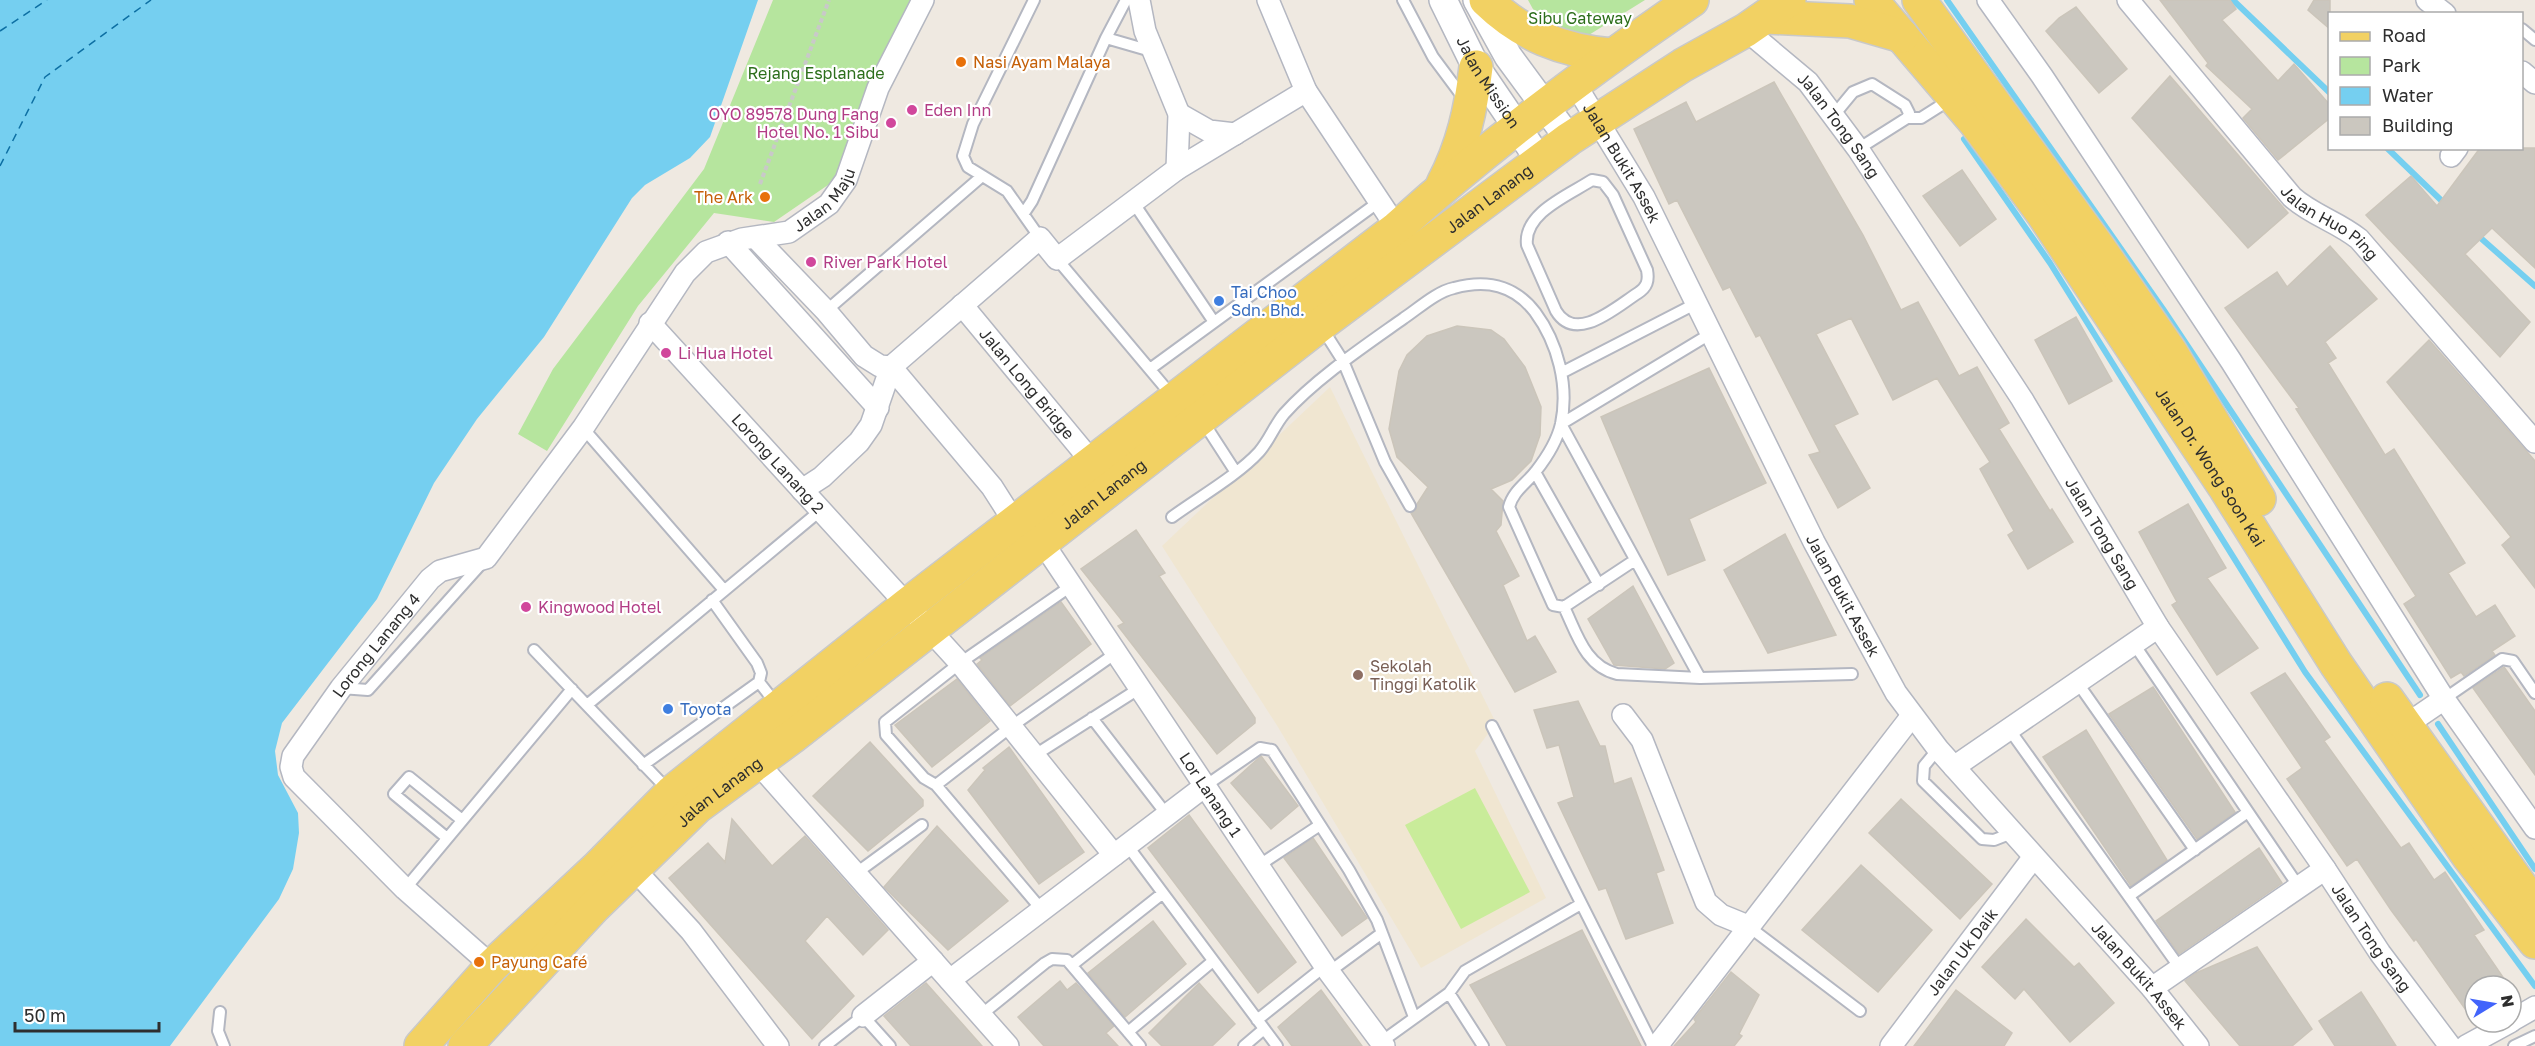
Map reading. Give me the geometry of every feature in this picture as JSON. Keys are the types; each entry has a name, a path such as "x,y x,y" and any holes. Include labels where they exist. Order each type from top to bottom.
{"main road":[{"path":"1486,0 1504,17 1533,34 1580,53 1612,55"},
{"name":"Jalan Lanang","path":"1028,532 1092,462 1397,228 1441,189 1612,55 1692,0"},
{"name":"Jalan Dr. Wong Soon Kai","path":"1871,0 1954,97 2049,223 2224,486 2337,664 2469,857 2535,942"},
{"name":"Jalan Dr. Wong Soon Kai","path":"1919,0 2099,248 2170,351 2363,664 2535,906"},
{"path":"1767,16 1850,21 1902,36"},
{"name":"Jalan Lanang","path":"476,1039 633,868 698,807 756,761 792,737 918,616 1028,532 1200,418 1320,325 1598,118 1767,16"},
{"path":"1441,189 1458,156 1470,107 1476,67"},
{"name":"Jalan Lanang","path":"421,1046 492,966 598,867 769,694 918,616"}],"street":[{"name":"Jalan Maju","path":"650,322 685,273 706,252 728,242 789,232 829,204 846,180 878,88 923,0"},
{"path":"1139,0 1145,32 1156,53 1179,114 1177,169"},
{"path":"1268,0 1306,91 1397,228"},
{"name":"Jalan Mission","path":"1443,0 1476,67 1540,161"},
{"name":"Jalan Mission","path":"1477,0 1508,56 1569,139"},
{"path":"1988,0 2042,76 2231,361 2444,699 2535,828"},
{"name":"Jalan Huo Ping","path":"2128,0 2292,197 2307,211 2349,231 2359,239 2535,442"},
{"path":"2427,0 2442,12"},
{"name":"Jalan Tong Sang","path":"1767,16 1808,82 1858,149 2022,399 2158,627 2325,869 2380,953 2450,1046"},
{"path":"2523,73 2535,83"},
{"name":"Jalan Bukit Assek","path":"1575,84 1598,118 1644,197 1814,542 1911,717 2033,858 2152,988 2198,1046"},
{"path":"802,490 830,470 859,442 878,408 891,367 1040,238 1057,259 1177,169 1306,91"},
{"path":"1179,114 1209,131 1235,134"},
{"path":"756,238 826,311 864,356 880,366 891,367"},
{"path":"728,242 878,408"},
{"name":"Jalan Long Bridge","path":"962,305 1092,462"},
{"name":"Lorong Lanang 4","path":"492,966 405,889 294,777 291,767 298,746 341,688 430,579 440,572 486,558 583,428 650,322"},
{"name":"Lorong Lanang 2","path":"650,322 960,663 1035,755 1121,850"},
{"name":"Lor Lanang 1","path":"891,367 1071,585 1327,969 1383,1044"},
{"path":"1954,767 2158,627"},
{"path":"2406,725 2444,699"},
{"path":"1623,715 1642,740 1706,902 1721,915 1748,926"},
{"path":"1655,1046 1911,717"},
{"path":"756,761 1008,1046"},
{"path":"950,980 1205,786"},
{"name":"Jalan Uk Daik","path":"1891,1046 2033,858"},
{"path":"633,868 691,931 778,1046"},
{"path":"2152,988 2325,869"},
{"path":"863,1016 933,961"},
{"path":"2466,1046 2524,1016"}],"lane":[{"path":"1034,0 966,143 963,156 968,167 981,177 1008,191 1040,238"},
{"path":"1024,213 1032,201 1106,38 1126,0"},
{"path":"1403,0 1433,57 1470,107"},
{"path":"2523,30 2535,40"},
{"path":"1106,38 1156,53"},
{"path":"1834,115 1853,92 1872,84 1905,105 1909,113 1907,118"},
{"path":"1858,149 1907,118 1921,118 1954,97"},
{"path":"826,311 981,177"},
{"path":"1592,180 1603,182 1613,195 1649,279 1645,288 1585,325 1572,325 1562,321 1556,311 1527,245 1526,235 1538,215 1592,180"},
{"path":"1150,369 1380,201"},
{"path":"1133,202 1214,322"},
{"path":"1057,259 1174,398"},
{"path":"1172,517 1260,451 1284,415 1343,361 1433,298 1453,288 1483,285 1516,292 1543,323 1563,372 1564,398 1561,424 1553,446 1535,472 1512,496 1509,507 1553,606 1564,607 1635,560"},
{"path":"1563,372 1695,304"},
{"path":"1543,323 1556,311"},
{"path":"1320,325 1343,361 1385,462 1410,506"},
{"path":"1561,424 1710,334"},
{"path":"1200,418 1235,471"},
{"path":"1561,424 1700,678"},
{"path":"583,428 724,590"},
{"path":"1535,472 1599,585"},
{"path":"587,705 820,510"},
{"path":"1042,910 936,785 924,778 886,735 884,728 885,722 960,663 1071,585"},
{"path":"644,765 769,694 757,663 712,600"},
{"path":"1564,607 1590,660 1605,671 1630,676 1700,678 1852,674"},
{"path":"2134,644 2299,887"},
{"path":"534,650 671,793"},
{"path":"936,785 1012,726 1116,653"},
{"path":"2444,699 2502,659 2513,661 2535,693"},
{"path":"2077,682 2195,850"},
{"path":"1035,755 1140,688"},
{"path":"405,889 572,689"},
{"path":"1092,718 1167,815"},
{"path":"1492,726 1655,1046"},
{"path":"2009,729 2180,968"},
{"path":"1205,786 1260,748 1268,748 1275,753 1349,870 1382,933 1414,1017"},
{"path":"1938,749 1924,766 1923,781 1982,840 1994,840 2012,833"},
{"path":"447,838 394,794 409,777 462,820"},
{"path":"2128,896 2248,812"},
{"path":"855,874 922,825"},
{"path":"1258,866 1320,825"},
{"path":"1121,850 1163,893 1277,1046"},
{"path":"1072,965 1163,893"},
{"path":"1383,1044 1414,1017 1449,993 1465,972 1581,904"},
{"path":"1748,926 1860,1011"},
{"path":"1244,1046 1260,1024 1327,969 1382,933"},
{"path":"981,1016 1052,959 1067,960 1140,1046"},
{"path":"1128,1032 1213,961"},
{"path":"1449,993 1483,1046"},
{"path":"220,1012 218,1031 224,1046"},
{"path":"825,1046 863,1016 890,1046"},
{"path":"2514,1046 2535,1036"}],"path":[{"path":"760,184 829,0"}],"shaded area":[{"name":"Sekolah Tinggi Katolik","path":"1330,387 1496,723 1475,751 1546,898 1421,968 1278,727 1162,546"}],"green space":[{"name":"Rejang Esplanade","path":"773,0 922,0 844,174 774,222 714,213 638,306 547,451 518,434 553,369 704,169"},
{"name":"Sibu Gateway","path":"1528,0 1645,0 1584,38 1546,33"},
{"path":"1475,788 1530,892 1461,929 1405,825"}],"water":[{"path":"0,0 758,0 710,137 690,158 645,185 632,198 544,337 477,419 434,483 377,599 282,723 275,751 278,775 298,813 299,833 293,869 279,899 170,1046 0,1046"}],"building":[{"path":"2160,0 2230,0 2236,9 2222,20 2278,81 2294,64 2328,103 2328,120 2278,160 2243,118 2252,109 2206,66 2208,63"},
{"path":"2314,0 2330,0 2328,27 2308,10"},
{"path":"2076,7 2127,69 2099,93 2046,31 2059,18"},
{"path":"2170,76 2288,213 2248,248 2132,118"},
{"path":"1774,82 1863,235 1901,310 1918,302 1959,376 1977,367 2009,423 1999,429 2050,511 2052,509 2073,542 2028,569 2008,535 2014,531 1980,469 1990,462 1937,378 1893,400 1851,318 1816,334 1858,414 1834,425 1870,488 1838,508 1809,455 1820,452 1760,335 1756,337 1730,287 1723,290 1677,200 1669,204 1634,129 1686,102 1696,122"},
{"path":"2535,148 2535,268 2492,228 2465,254 2530,322 2500,357 2366,215 2411,176 2437,206 2479,150"},
{"path":"1962,170 1996,219 1960,246 1923,196"},
{"path":"2330,246 2377,299 2325,342 2336,358 2328,363 2385,455 2394,449 2465,563 2448,573 2476,617 2495,605 2515,636 2492,651 2495,655 2464,676 2461,672 2451,678 2404,604 2416,596 2296,409 2299,408 2225,308 2277,272 2287,287"},
{"path":"2076,317 2112,381 2069,404 2035,340"},
{"path":"1457,326 1491,330 1504,339 1525,367 1541,407 1540,435 1531,461 1512,480 1491,489 1503,501 1501,525 1496,531 1519,576 1503,585 1527,641 1535,636 1556,672 1515,692 1411,513 1416,510 1417,504 1428,487 1397,457 1389,429 1399,371 1407,355 1427,336"},
{"path":"2429,340 2535,461 2535,588 2502,545 2511,537 2387,382"},
{"path":"1709,368 1766,483 1689,519 1705,560 1668,575 1601,417"},
{"path":"2188,504 2226,568 2207,578 2258,648 2217,675 2172,605 2177,602 2139,532"},
{"path":"1136,530 1165,573 1159,576 1255,718 1255,723 1217,754 1118,626 1124,623 1081,569"},
{"path":"1785,534 1836,635 1768,653 1724,570"},
{"path":"1633,586 1674,663 1665,669 1614,665 1588,619"},
{"path":"1061,602 1091,644 1010,706 977,664 982,660 980,658"},
{"path":"2504,667 2535,711 2535,775 2473,688"},
{"path":"2285,673 2330,737 2324,741 2401,848 2409,843 2434,880 2445,872 2484,930 2474,935 2501,974 2463,974 2463,1006 2416,939 2414,941 2391,910 2357,859 2347,866 2287,779 2302,768 2251,693"},
{"path":"957,679 990,721 932,767 895,725"},
{"path":"2153,687 2235,812 2197,839 2109,714"},
{"path":"1578,701 1600,746 1605,746 1614,784 1631,778 1664,870 1656,873 1673,923 1626,939 1606,888 1599,890 1558,803 1574,797 1559,745 1547,748 1534,710"},
{"path":"2086,730 2167,860 2131,886 2043,757"},
{"path":"870,742 923,800 923,806 868,851 813,796"},
{"path":"1009,747 1084,852 1039,884 968,790 985,770 983,768"},
{"path":"1261,756 1298,806 1271,829 1231,783"},
{"path":"1901,799 1992,884 1960,919 1869,833"},
{"path":"1189,815 1296,962 1258,993 1148,848"},
{"path":"732,819 772,866 805,836 888,930 863,955 827,916 805,941 854,996 812,1039 669,878 708,843 725,862"},
{"path":"937,826 1008,901 948,950 884,887"},
{"path":"1313,838 1367,918 1342,936 1284,858"},
{"path":"2259,848 2282,883 2179,954 2156,921"},
{"path":"1861,865 1932,930 1878,992 1802,930"},
{"path":"2026,919 2074,967 2079,963 2114,1003 2070,1042 2024,989 2015,999 1982,967"},
{"path":"1153,921 1186,964 1125,1017 1088,973"},
{"path":"1582,930 1641,1046 1507,1046 1470,985"},
{"path":"2257,947 2312,1029 2292,1046 2240,1046 2185,981 2196,973"},
{"path":"1731,972 1759,995 1739,1034 1742,1036 1734,1046 1674,1046 1696,1022 1694,1019"},
{"path":"1060,981 1067,990 1076,983 1114,1026 1106,1033 1118,1046 1044,1046 1018,1017"},
{"path":"926,983 982,1046 911,1046 884,1016"},
{"path":"1199,983 1235,1024 1212,1046 1162,1046 1149,1033"},
{"path":"1321,990 1362,1046 1292,1046 1278,1027"},
{"path":"1956,990 2012,1033 2004,1046 1914,1046"},
{"path":"2361,992 2396,1046 2335,1046 2319,1021"}],"waterway":[{"path":"1947,0 2163,309 2420,695"},
{"path":"2233,0 2328,91"},
{"path":"1964,139 2050,263 2305,672 2535,986"},
{"path":"2389,150 2446,205"},
{"path":"2475,233 2535,286"},
{"path":"2438,724 2535,869"}],"ferry route":[{"path":"0,31 47,0"},
{"path":"0,166 45,77 151,0"}],"place":[{"name":"Nasi Ayam Malaya","path":"961,62"},
{"name":"Eden Inn","path":"912,110"},
{"name":"OYO 89578 Dung Fang Hotel No. 1 Sibu","path":"891,123"},
{"name":"The Ark","path":"765,197"},
{"name":"River Park Hotel","path":"811,262"},
{"name":"Tai Choo Sdn. Bhd.","path":"1219,301"},
{"name":"Li Hua Hotel","path":"666,353"},
{"name":"Kingwood Hotel","path":"526,607"},
{"name":"Sekolah Tinggi Katolik","path":"1358,675"},
{"name":"Toyota","path":"668,709"},
{"name":"Payung Café","path":"479,962"}]}
